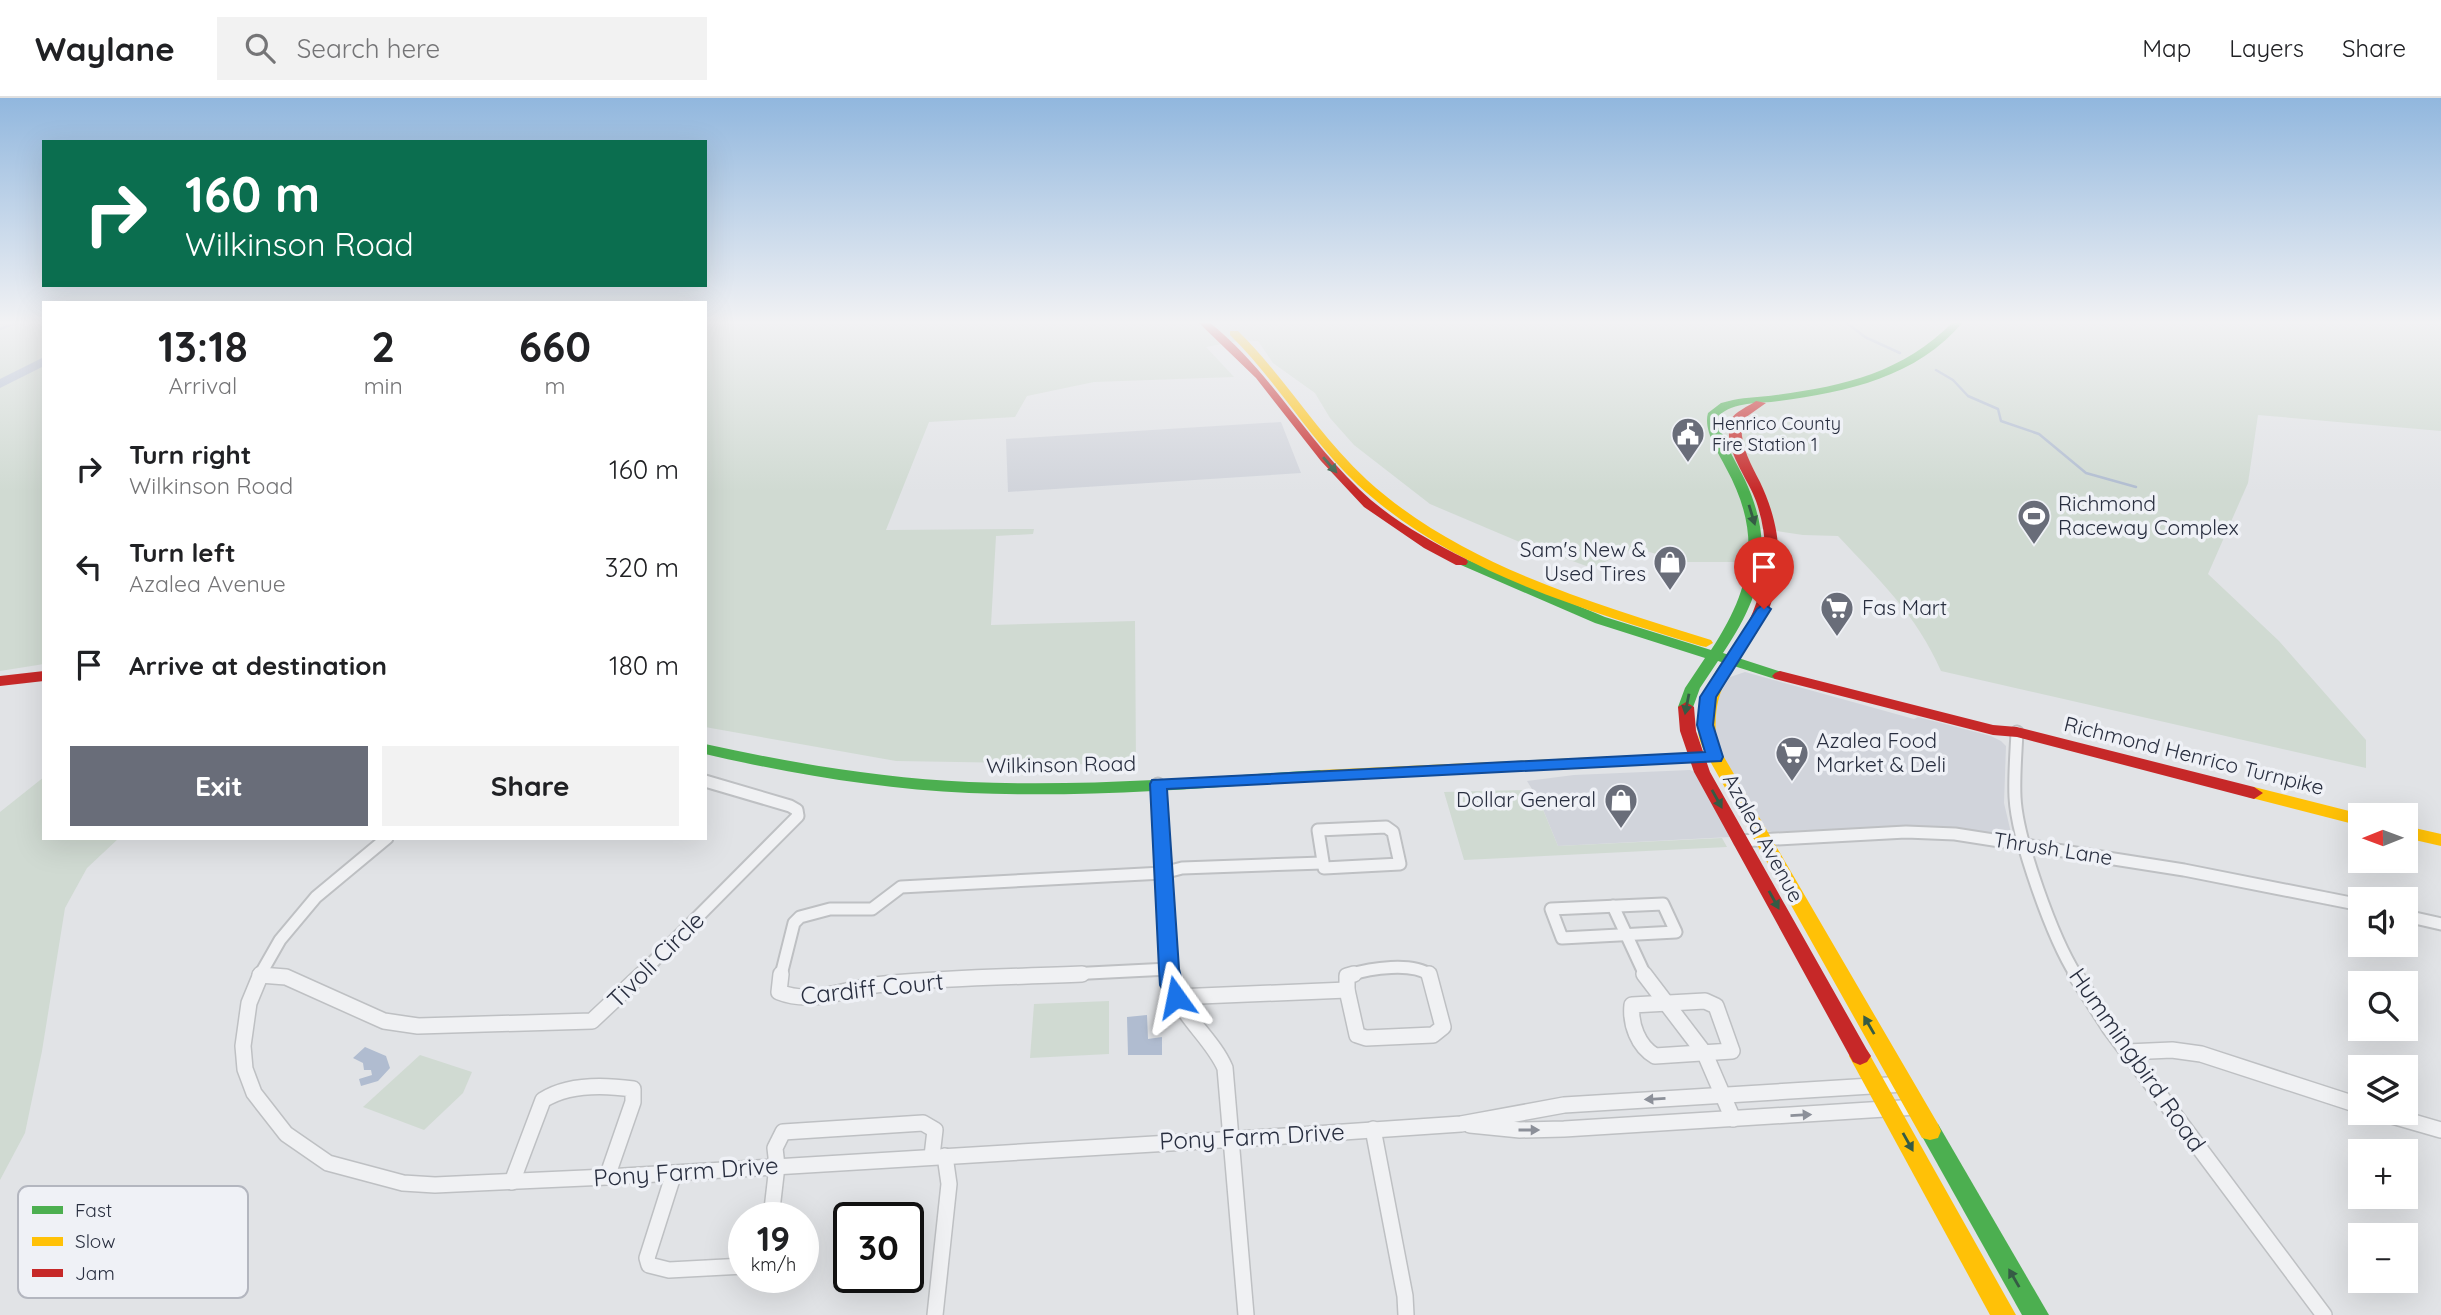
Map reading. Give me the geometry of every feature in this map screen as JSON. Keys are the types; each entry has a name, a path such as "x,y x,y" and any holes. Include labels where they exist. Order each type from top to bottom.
{"main road":[{"name":"Richmond Henrico Turnpike","path":"1261,379 1349,487 1385,519 1492,577 1592,617 1734,657 1989,720 2017,732 2348,817"},
{"name":"Richmond Henrico Turnpike","path":"1278,379 1360,480 1395,509 1431,533 1491,564 1717,652"},
{"name":"Azalea Avenue","path":"1867,379 1766,401 1726,405 1712,415 1717,437 1749,507 1757,544 1756,571 1740,619 1686,700 1687,729 1695,757 2003,1315"},
{"name":"Azalea Avenue","path":"1766,401 1743,413 1737,419 1734,432 1737,449 1758,491 1768,521 1774,548 1774,574 1764,609 1711,690 1706,705 1705,725 1715,757 2036,1315"},
{"path":"0,681 42,676"},
{"name":"Wilkinson Road","path":"707,749 808,771 937,786 1079,789 1715,757"},
{"path":"2418,835 2441,841"}],"street":[{"name":"Hummingbird Road","path":"2017,732 2015,797 2046,912 2071,969 2127,1052 2324,1315"},
{"name":"Tivoli Circle","path":"260,975 286,977 383,1020 418,1026 592,1021 599,1017 798,816 797,810 790,806 707,782"},
{"path":"1158,784 1171,985 1176,997 1215,1044 1225,1068 1245,1315"},
{"path":"1386,827 1394,832 1400,864 1327,870 1322,863 1317,834 1321,828 1386,827"},
{"name":"Thrush Lane","path":"1741,841 1930,832 2197,872 2348,902"},
{"name":"Pony Farm Drive","path":"385,840 316,897 280,940 260,975 245,1023 243,1046 245,1069 254,1093 286,1134 328,1163 379,1179 435,1185 512,1182 1230,1139 1461,1124 1564,1105 1904,1084"},
{"path":"1163,873 1182,868 1322,863"},
{"name":"Cardiff Court","path":"1163,873 901,887 894,889 881,905 872,909 805,912 794,923 778,987 779,992 788,997 852,993 882,984 1169,969"},
{"path":"1663,904 1676,932 1562,938 1551,909 1613,906 1663,904"},
{"path":"1613,906 1642,971 1705,1054 1733,1119"},
{"path":"2418,919 2441,924"},
{"path":"1424,970 1430,974 1433,982 1443,1027 1433,1035 1362,1038 1355,1030 1347,990 1348,976 1352,972 1424,970"},
{"path":"1176,997 1347,990"},
{"path":"1705,1001 1716,1006 1732,1051 1705,1054 1656,1056 1646,1051 1630,1009 1635,1003 1705,1001"},
{"path":"2127,1052 2172,1050 2201,1054 2348,1102"},
{"path":"512,1182 543,1100 548,1095 563,1090 633,1089 633,1102 607,1177"},
{"name":"Pony Farm Drive","path":"1461,1124 1521,1130 1917,1107"},
{"path":"773,1202 777,1166 775,1148 783,1132 923,1123 934,1130 939,1156 949,1184 935,1315"},
{"path":"2418,1123 2441,1130"},
{"path":"1373,1129 1405,1296 1406,1315"},
{"path":"674,1173 647,1258 649,1265 655,1269 668,1270 728,1267"}],"shaded area":[{"path":"0,379 42,379 42,664 0,671"},
{"name":"Richmond Raceway Complex","path":"707,379 1184,379 1094,382 1027,396 1015,417 929,422 886,530 1034,529 1033,534 996,536 991,625 1135,621 1136,765 896,761 707,727"},
{"name":"Richmond Raceway Complex","path":"1295,379 2441,379 2441,431 2258,415 2248,483 2208,574 2279,641 2366,740 2366,768 1941,671 1908,615 1838,536 1803,535 1756,528 1757,562 1685,562 1635,548 1592,568 1522,543 1430,504 1354,445 1330,418 1315,393"},
{"path":"1281,422 1301,473 1008,492 1006,439"},
{"path":"1745,672 1914,719 1918,717 1991,736 2001,741 2006,746 2004,803 2011,833 2005,836 1949,827 1908,826 1772,832 1764,830 1717,748 1714,738 1713,706 1730,677"},
{"path":"1690,770 1695,772 1730,837 1558,846 1540,802 1527,781 1574,775"},
{"path":"42,779 42,840 117,840 87,868 65,908 42,1051 25,1133 0,1180 0,812"},
{"path":"1524,790 1537,795 1558,846 1722,838 1727,847 1464,860 1444,792"},
{"path":"1109,1001 1109,1054 1030,1058 1034,1004"},
{"path":"420,1055 472,1072 463,1093 424,1130 363,1107"}],"water":[{"path":"1147,1015 1148,1039 1162,1037 1162,1055 1128,1055 1127,1017"},
{"path":"365,1047 386,1056 390,1068 378,1081 361,1086 359,1079 372,1075 371,1070 364,1070 363,1063 353,1058"}],"waterway":[{"path":"0,384 10,379"},
{"path":"1951,379 1968,396 1998,409 2001,421 2039,434 2086,473 2136,487"}],"traffic: fast":[{"path":"1686,707 1693,688 1743,606 1756,563 1756,538 1750,510 1740,482 1718,439 1712,415 1733,403 1824,391 1871,379"},
{"path":"1461,562 1600,620 1780,676"},
{"path":"707,749 853,777 966,788 1083,788 1321,775"},
{"path":"1930,1131 2036,1315"}],"traffic: slow":[{"path":"1276,379 1329,446 1362,482 1438,539 1524,581 1706,643"},
{"path":"1751,631 1723,671 1710,696 1707,710 1709,745 1930,1131"},
{"path":"1321,775 1705,757"},
{"path":"2254,793 2348,817"},
{"path":"2418,835 2441,840"},
{"path":"1860,1056 2003,1315"}],"traffic: jam":[{"path":"1262,379 1325,459 1368,504 1397,526 1461,562"},
{"path":"1751,631 1768,593 1772,575 1772,537 1762,499 1739,451 1736,428 1737,419 1760,403"},
{"path":"0,681 42,676"},
{"path":"1780,676 1993,730 2017,732 2254,793"},
{"path":"1686,707 1688,731 1702,772 1860,1056"}],"place":[{"name":"Henrico County Fire Station 1","path":"1688,464"},
{"name":"Richmond Raceway Complex","path":"2034,546"},
{"name":"Sam's New & Used Tires","path":"1670,592"},
{"name":"Fas Mart","path":"1837,638"},
{"name":"Azalea Food Market & Deli","path":"1792,783"},
{"name":"Dollar General","path":"1621,830"}],"route":[{"path":"1176,997 1169,969 1158,784 1715,757 1709,745 1705,725 1708,697 1764,609"}]}
